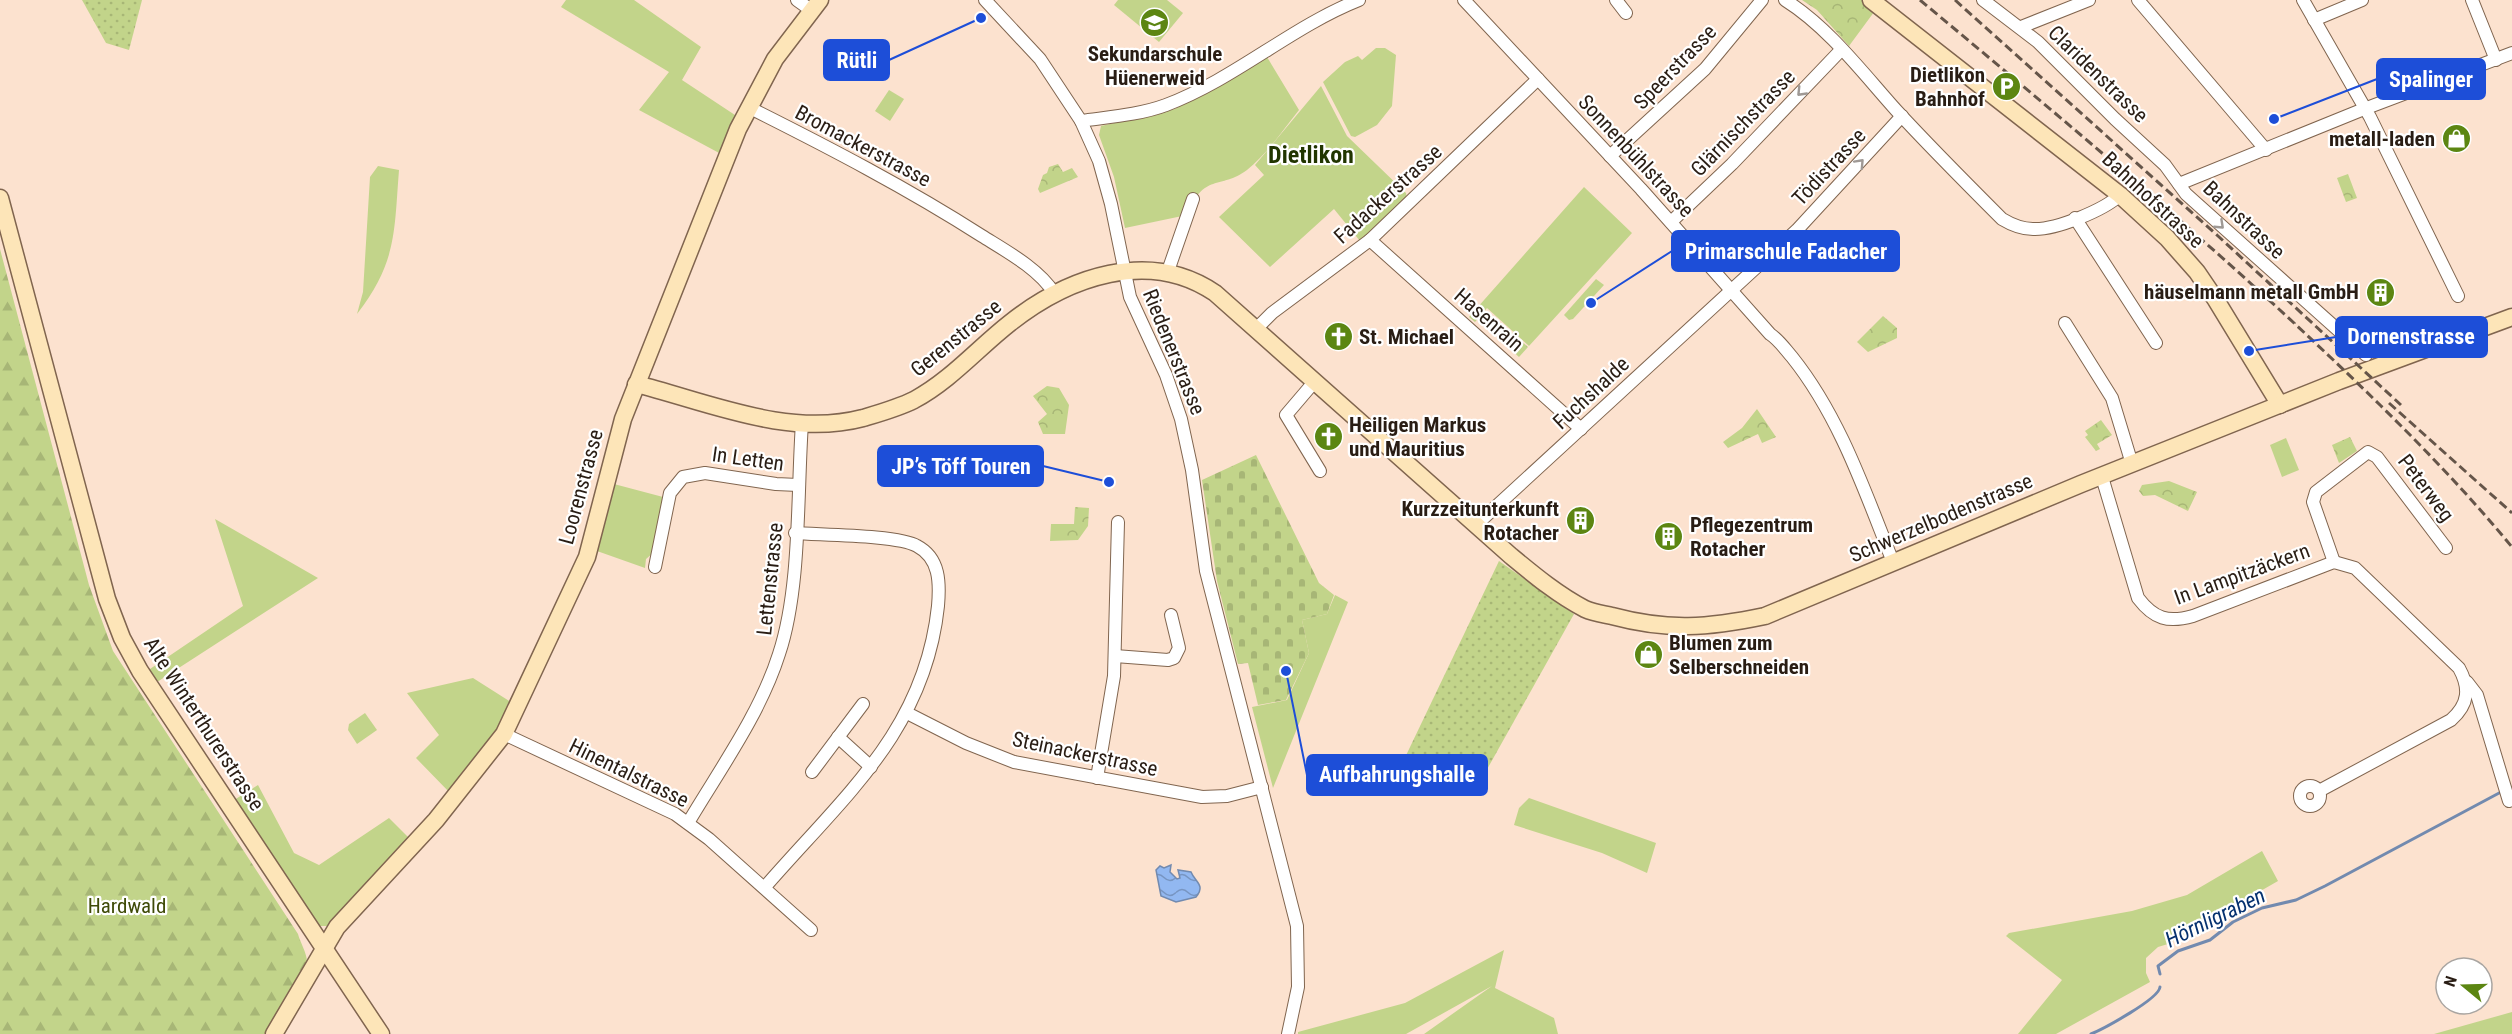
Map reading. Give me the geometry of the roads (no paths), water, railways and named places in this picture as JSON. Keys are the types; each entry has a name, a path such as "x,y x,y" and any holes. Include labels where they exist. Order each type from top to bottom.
{"street":[{"name":"Riedenerstrasse","path":"985,0 1040,60 1081,121 1099,161 1108,193 1130,297 1166,375 1181,419 1192,470 1206,570 1297,926 1298,987 1288,1034"},
{"path":"1081,121 1138,112 1168,104 1206,86 1344,3 1359,0"},
{"name":"Sonnenbühlstrasse","path":"1464,0 1671,222 1770,334 1777,338 1800,367 1850,454 1893,562"},
{"path":"1616,0 1626,13"},
{"name":"Speerstrasse","path":"1610,156 1705,69 1762,0"},
{"path":"1785,0 1812,20 1989,206 2011,224 2020,228 2040,229 2108,207 2120,195"},
{"name":"Bahnhofstrasse","path":"1871,0 2120,195 2167,238 2197,272 2249,351 2280,405"},
{"name":"Claridenstrasse","path":"1983,0 2021,27 2165,165 2179,184"},
{"path":"2021,27 2089,0"},
{"path":"2138,0 2266,150"},
{"path":"2303,0 2423,220 2458,296"},
{"path":"2314,20 2361,0"},
{"path":"2472,0 2496,60"},
{"name":"Loorenstrasse","path":"274,1034 337,927 436,820 504,734 587,557 600,514 616,438 748,107 809,3"},
{"name":"Glärnischstrasse","path":"1671,222 1732,164 1841,50"},
{"path":"2179,184 2364,109 2512,53"},
{"name":"Fadackerstrasse","path":"1256,329 1272,313 1370,240 1538,79"},
{"name":"Bromackerstrasse","path":"748,107 880,174 959,221 1026,266 1054,293"},
{"name":"Tödistrasse","path":"1731,291 1797,230 1902,116"},
{"name":"Bahnstrasse","path":"2179,184 2278,278 2366,355"},
{"name":"Alte Winterthurerstrasse","path":"0,198 107,599 122,638 140,671 381,1034"},
{"path":"1168,271 1193,199"},
{"path":"2075,218 2156,343"},
{"name":"Hasenrain","path":"1370,240 1581,429"},
{"name":"Gerenstrasse","path":"636,384 760,418 802,423 861,418 914,400 962,365 1010,323 1054,293 1100,276 1123,271"},
{"name":"Schwerzelbodenstrasse","path":"1123,271 1168,271 1207,288 1538,578 1571,599 1590,603 1612,616 1659,627 1718,626 1765,616 2280,405"},
{"name":"Fuchshalde","path":"1477,524 1731,291"},
{"path":"2280,405 2512,317"},
{"path":"2066,323 2112,398 2132,464"},
{"path":"1315,381 1286,414 1320,471"},
{"name":"Lettenstrasse","path":"688,822 756,707 776,664 790,610 802,423"},
{"name":"Peterweg","path":"2334,562 2313,502 2316,492 2368,452 2377,457 2446,548"},
{"name":"In Letten","path":"655,567 670,493 683,477 705,472 776,484 798,485"},
{"name":"In Lampitzäckern","path":"2103,477 2138,598 2151,614 2158,618 2170,620 2193,616 2334,562 2355,568 2452,660 2477,695 2507,794"},
{"path":"1097,778 1112,692 1115,656 1118,522"},
{"path":"765,887 871,767 907,713 923,675 934,631 939,580 931,559 918,546 904,541 795,533"},
{"path":"1115,656 1168,660 1174,658 1179,648 1171,615"},
{"path":"2319,791 2451,720 2460,712 2466,701 2467,682"},
{"path":"812,772 863,704"},
{"name":"Steinackerstrasse","path":"907,713 999,756 1041,768 1210,798 1262,787"},
{"name":"Hinentalstrasse","path":"504,734 663,807 688,822 765,887 811,930"},
{"path":"838,737 871,767"},
{"path":"2311,785 2319,791 2319,800 2315,804 2309,806 2301,800 2300,795 2305,787 2311,785"}],"water":[{"path":"1171,865 1170,872 1177,879 1180,878 1178,870 1191,872 1200,886 1196,897 1176,902 1161,896 1156,870 1160,866 1164,868"}],"waterway":[{"path":"2160,974 2158,966 2178,951 2210,940 2233,922 2262,908 2296,900 2325,886 2501,792"},
{"name":"Hörnligraben","path":"2091,1034 2141,1006 2160,987"}],"railway":[{"path":"1920,0 2156,200 2294,323 2407,432 2461,488 2512,547"},
{"path":"1955,0 2218,236 2401,405"},
{"path":"2389,403 2512,513"}],"place":[{"name":"Rütli","path":"981,18"},
{"name":"Sekundarschule Hüenerweid","path":"1155,23"},
{"name":"Dietlikon Bahnhof","path":"2006,87"},
{"name":"Spalinger","path":"2274,119"},
{"name":"metall-laden","path":"2456,139"},
{"name":"häuselmann metall GmbH","path":"2380,292"},
{"name":"Primarschule Fadacher","path":"1591,303"},
{"name":"St. Michael","path":"1338,337"},
{"name":"Dornenstrasse","path":"2249,351"},
{"name":"Heiligen Markus und Mauritius","path":"1328,437"},
{"name":"JP’s Töff Touren","path":"1109,482"},
{"name":"Kurzzeitunterkunft Rotacher","path":"1580,521"},
{"name":"Pflegezentrum Rotacher","path":"1669,537"},
{"name":"Blumen zum Selberschneiden","path":"1648,655"},
{"name":"Aufbahrungshalle","path":"1286,671"}],"district":[{"name":"Dietlikon","path":"1311,155"}],"park label":[{"name":"Hardwald","path":"127,906"}]}
